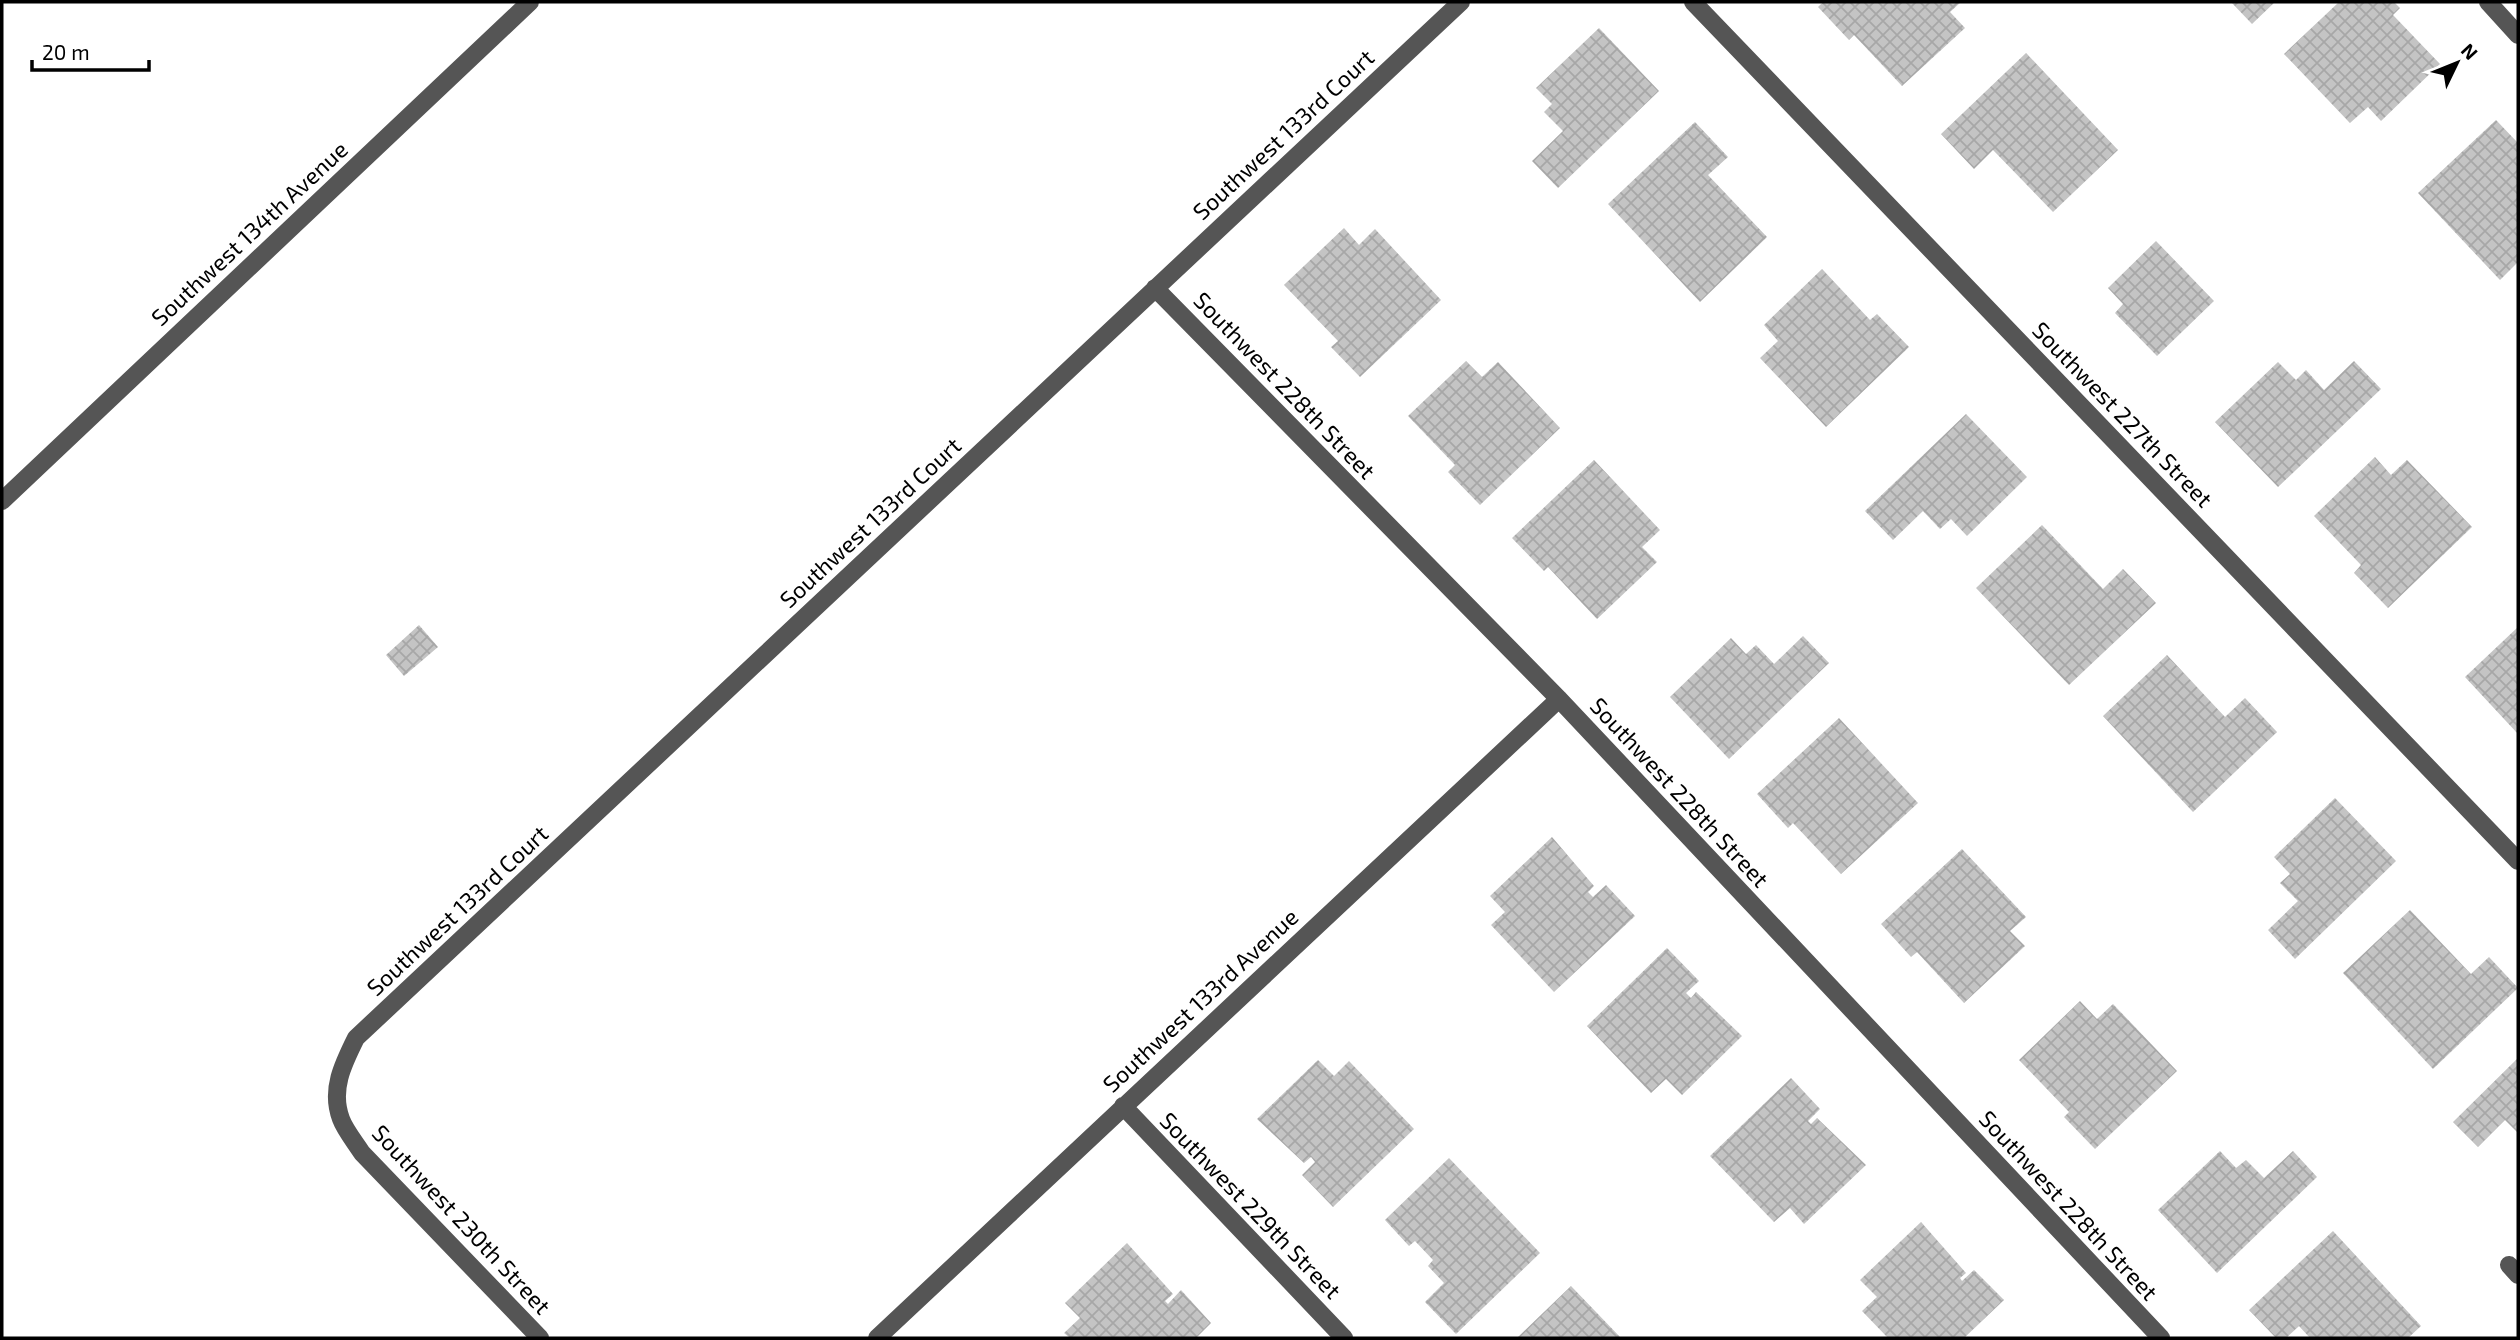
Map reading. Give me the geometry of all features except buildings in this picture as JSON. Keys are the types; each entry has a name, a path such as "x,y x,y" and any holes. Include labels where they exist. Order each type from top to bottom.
{"street":[{"name":"Southwest 134th Avenue","path":"2,501 530,2"},
{"name":"Southwest 133rd Court","path":"336,1093 342,1066 356,1038 1461,2"},
{"name":"Southwest 227th Street","path":"1693,2 2518,861"},
{"path":"2488,2 2518,35"},
{"name":"Southwest 228th Street","path":"1155,288 1559,699 2161,1338"},
{"name":"Southwest 133rd Avenue","path":"877,1338 1559,699"},
{"name":"Southwest 230th Street","path":"336,1093 341,1120 362,1153 540,1338"},
{"name":"Southwest 229th Street","path":"1123,1106 1345,1338"}]}
